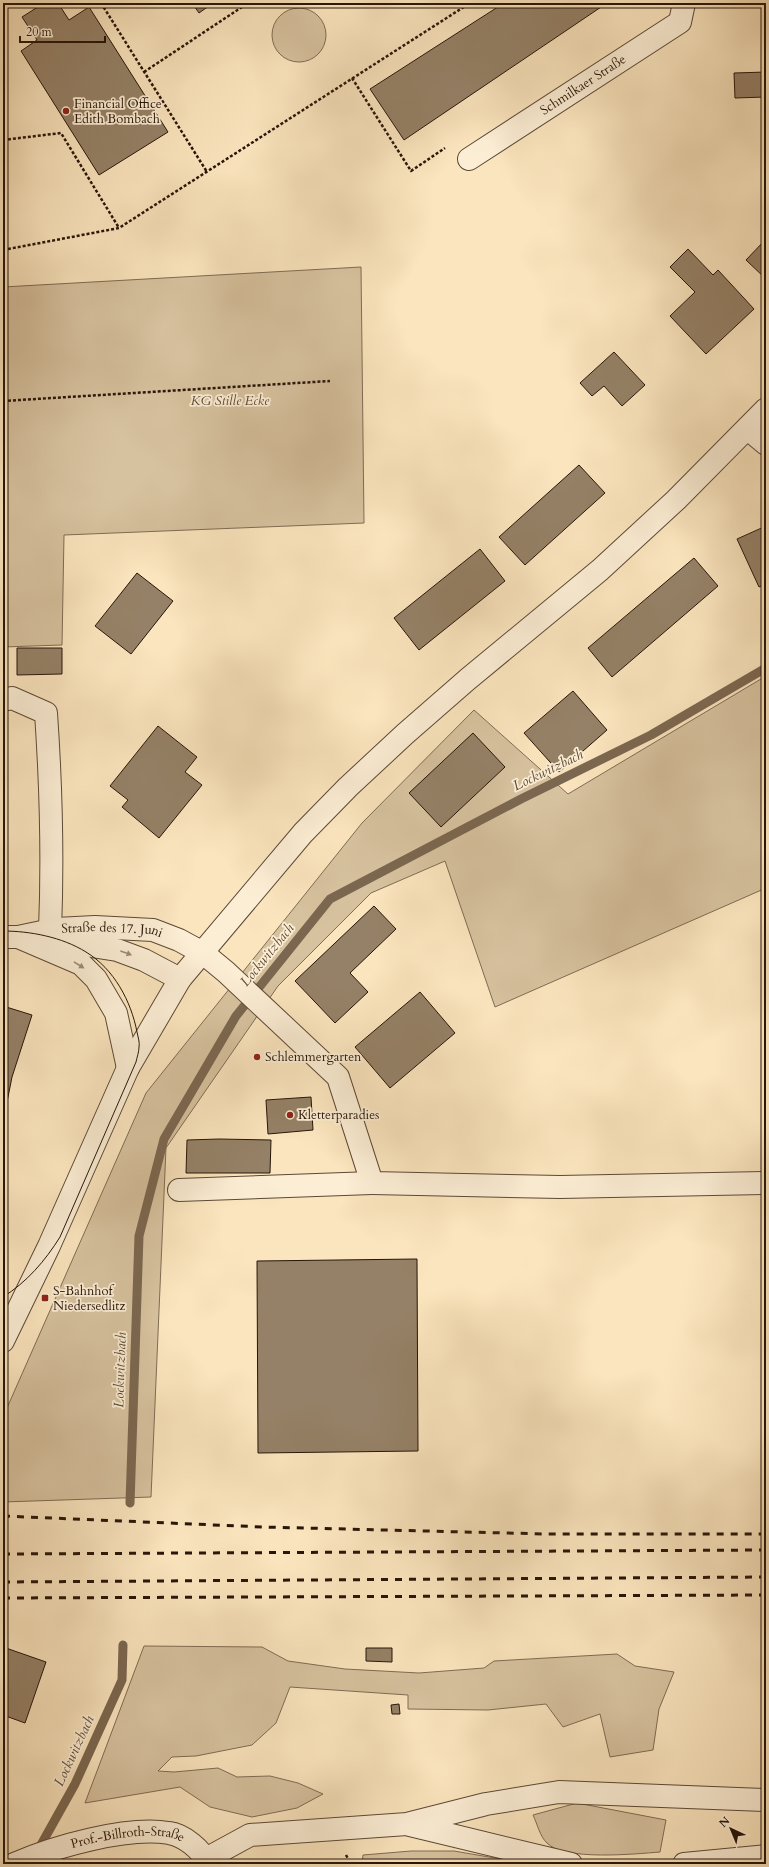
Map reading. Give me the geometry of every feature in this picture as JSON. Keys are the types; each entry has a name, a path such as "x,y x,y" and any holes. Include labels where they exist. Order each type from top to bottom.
{"street":[{"name":"Schmilkaer Straße","path":"469,159 680,22 684,3"},
{"path":"3,1341 48,1246 128,1068 180,979 260,882 303,833 348,787 405,734 468,679 600,570 676,500 748,429 766,409"},
{"path":"748,429 766,444"},
{"path":"3,700 12,698 46,713 52,790 53,851 50,930"},
{"name":"Straße des 17. Juni","path":"11,937 50,930 95,927 153,930 179,940 203,952 269,1011 338,1077 372,1183"},
{"path":"11,937 81,964 96,979 116,1013 128,1068"},
{"name":"Straße des 17. Juni","path":"11,937 117,950 144,960 180,979"},
{"path":"179,1190 372,1183 560,1187 766,1183"},
{"path":"207,1862 250,1835 407,1824 486,1804 559,1792 766,1800"},
{"path":"407,1824 572,1864"},
{"name":"Prof.-Billroth-Straße","path":"14,1864 63,1853 125,1832 170,1833 191,1843 207,1862"},
{"path":"684,1864 766,1856"}],"path":[{"path":"100,3 207,172"},
{"path":"144,72 248,3"},
{"path":"3,250 119,228 470,3"},
{"path":"352,78 411,171 452,144 469,159"},
{"path":"3,140 61,133 119,228"},
{"path":"3,400 330,381"}],"green space":[{"path":"294,8 304,8 314,12 322,20 326,30 326,40 322,50 314,58 304,62 294,62 284,58 276,50 272,40 272,30 276,20 284,12"},
{"name":"KG Stille Ecke","path":"361,267 364,523 64,535 62,645 3,647 3,287"},
{"path":"766,676 766,888 495,1007 445,861 371,893 278,986 166,1148 151,1497 3,1502 3,1417 146,1093 362,823 474,710 568,794"},
{"path":"144,1646 262,1647 288,1661 345,1669 419,1673 484,1668 494,1661 617,1654 635,1666 674,1672 659,1709 653,1750 610,1757 600,1714 563,1727 546,1704 488,1710 408,1709 408,1695 290,1687 276,1723 252,1745 196,1756 172,1757 158,1771 174,1772 218,1768 237,1777 270,1776 298,1783 323,1794 297,1808 252,1817 210,1807 180,1787 85,1803"},
{"path":"577,1803 666,1820 660,1852 600,1855 568,1852 556,1849 547,1843 541,1834 533,1815"},
{"path":"411,1851 454,1851 518,1862 520,1864 362,1864 363,1855"}],"building":[{"path":"44,3 58,3 69,20 89,7 168,132 99,175 21,51 37,40 22,17"},
{"path":"192,3 213,3 199,13"},
{"path":"504,3 607,3 404,140 370,89"},
{"path":"766,72 766,97 735,98 734,73"},
{"path":"766,239 766,279 746,260"},
{"path":"688,249 713,275 718,270 754,309 706,354 670,316 695,292 670,267"},
{"path":"614,352 645,385 622,406 604,386 592,396 580,383"},
{"path":"579,465 605,493 525,565 499,537"},
{"path":"766,526 766,584 759,587 737,539"},
{"path":"480,549 505,581 419,650 394,618"},
{"path":"694,558 718,586 612,677 588,648"},
{"path":"137,573 173,601 131,654 95,626"},
{"path":"17,648 62,648 62,674 17,675"},
{"path":"573,691 607,730 559,772 524,733"},
{"path":"158,726 197,757 185,772 202,785 159,838 122,807 128,800 110,786"},
{"path":"473,733 505,767 441,827 409,793"},
{"path":"374,906 396,929 350,973 368,992 335,1023 295,981"},
{"path":"420,992 455,1033 390,1088 355,1047"},
{"path":"3,1006 32,1015 12,1077 3,1122"},
{"name":"Kletterparadies","path":"311,1097 313,1130 268,1134 266,1100"},
{"path":"187,1140 271,1140 270,1173 186,1173"},
{"path":"417,1259 418,1451 258,1453 257,1261"},
{"path":"3,1647 46,1662 25,1723 3,1715"},
{"path":"366,1648 392,1648 392,1662 366,1661"},
{"path":"399,1704 400,1714 392,1714 391,1705"}],"waterway":[{"name":"Lockwitzbach","path":"130,1503 139,1236 164,1139 236,1016 330,899 521,799 651,735 766,668"},
{"name":"Lockwitzbach","path":"37,1852 75,1784 122,1680 123,1645"}],"tram line":[{"path":"3,931 24,932 67,942 96,959 113,977 126,998 134,1020 139,1044 136,1062 60,1237 28,1278 3,1297"}],"railway":[{"path":"3,1516 263,1527 546,1534 766,1534"},
{"path":"3,1554 766,1550"},
{"path":"3,1582 766,1577"},
{"path":"3,1598 766,1595"}],"place":[{"name":"Financial Office Edith Bombach","path":"66,111"},
{"name":"Schlemmergarten","path":"257,1057"},
{"name":"Kletterparadies","path":"290,1115"},
{"name":"S-Bahnhof Niedersedlitz","path":"45,1298"}]}
